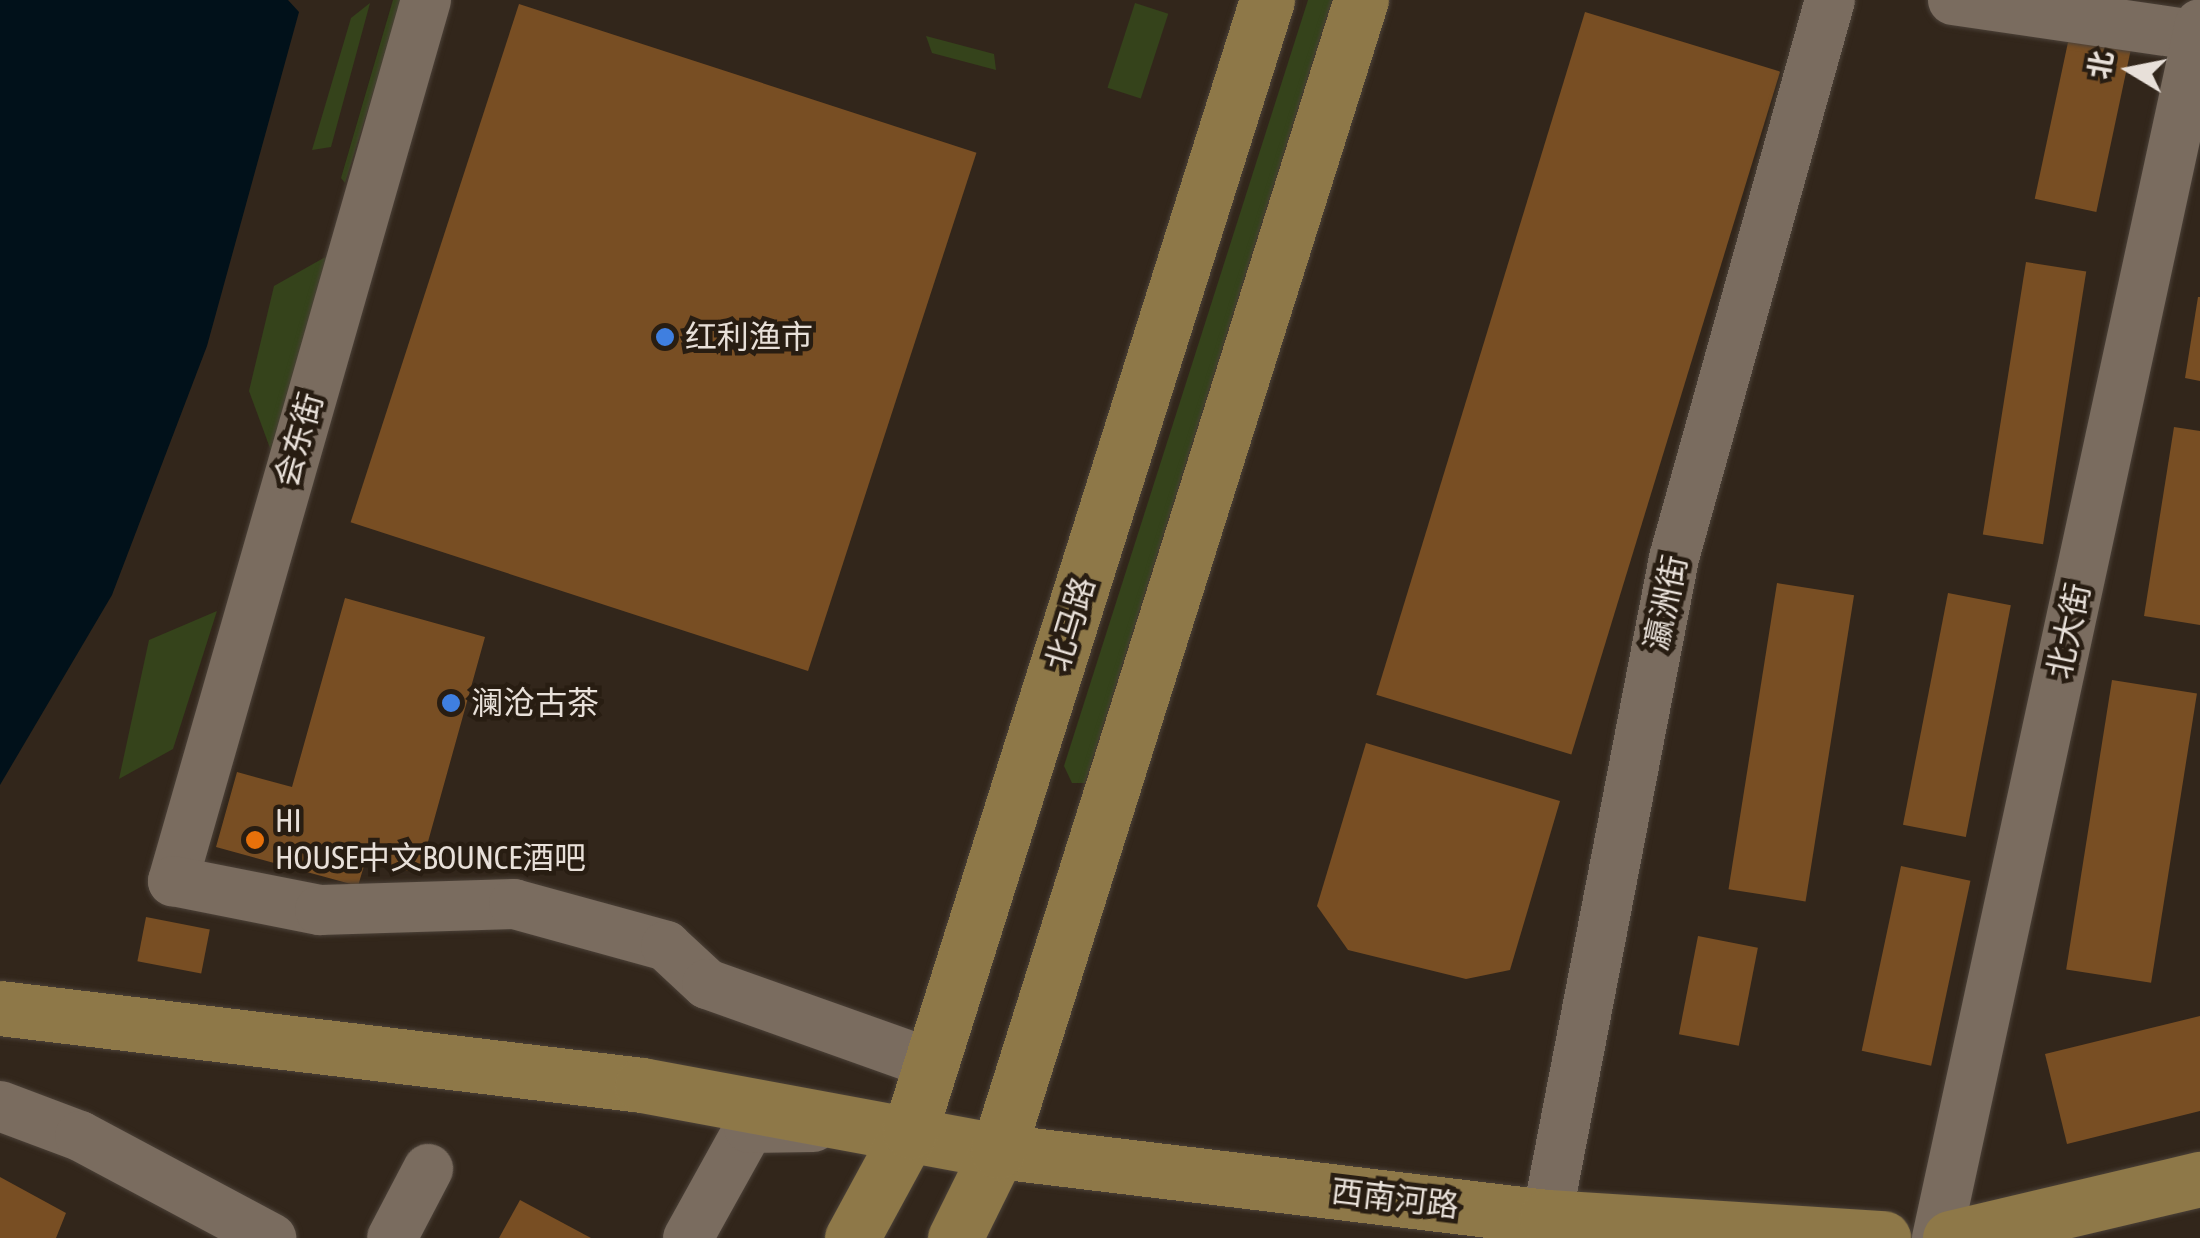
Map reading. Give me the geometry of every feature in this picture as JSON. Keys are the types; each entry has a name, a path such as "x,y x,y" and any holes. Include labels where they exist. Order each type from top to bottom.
{"main road":[{"name":"北马路","path":"852,1238 910,1131 1267,0"},
{"path":"955,1238 998,1150 1361,0"},
{"name":"西南河路","path":"0,1008 642,1085 998,1150 1547,1217 1883,1238"},
{"path":"1950,1238 2200,1179"}],"street":[{"name":"会东街","path":"426,0 173,881 320,910 514,904 666,946 707,984 932,1064"},
{"name":"瀛洲街","path":"1547,1217 1674,558 1830,0"},
{"path":"1953,0 2199,32"},
{"name":"北大街","path":"1937,1238 2199,32"},
{"path":"0,1106 80,1136 270,1238"},
{"path":"688,1238 748,1128 910,1131"},
{"path":"392,1238 428,1169"}],"green space":[{"path":"393,0 402,0 345,183 341,178"},
{"path":"1308,0 1332,0 1085,783 1072,783 1064,766"},
{"path":"370,3 331,147 312,150 351,18"},
{"path":"1135,3 1168,14 1141,98 1107,88"},
{"path":"926,36 994,54 996,70 932,53"},
{"path":"336,251 274,459 249,391 274,286"},
{"path":"217,611 173,749 119,779 149,640"}],"shaded area":[{"path":"0,0 288,0 299,12 207,346 112,595 0,785"}],"building":[{"name":"红利渔市","path":"519,4 976,153 808,671 351,522"},
{"path":"1585,12 1780,72 1571,754 1376,695"},
{"path":"2074,14 2136,27 2096,212 2035,199"},
{"path":"2026,262 2086,272 2043,544 1983,535"},
{"path":"2200,297 2200,381 2185,378"},
{"path":"2174,427 2200,431 2200,625 2144,616"},
{"path":"1777,583 1854,595 1806,901 1729,889"},
{"path":"1948,593 2011,605 1966,837 1903,825"},
{"path":"345,598 485,637 419,874 366,859 358,886 216,847 237,772 292,787"},
{"path":"2112,680 2197,693 2151,983 2066,969"},
{"path":"1366,743 1560,801 1510,970 1466,979 1348,950 1317,906"},
{"path":"1901,866 1970,881 1931,1066 1862,1051"},
{"path":"146,917 210,929 201,974 137,961"},
{"path":"1698,936 1758,948 1739,1046 1679,1034"},
{"path":"2200,1016 2200,1111 2067,1144 2045,1054"},
{"path":"0,1177 66,1213 56,1238 0,1238"},
{"path":"520,1200 591,1238 499,1238"}],"place":[{"name":"红利渔市","path":"665,337"},
{"name":"澜沧古茶","path":"451,703"},
{"name":"HI HOUSE中文BOUNCE酒吧","path":"255,840"}]}
